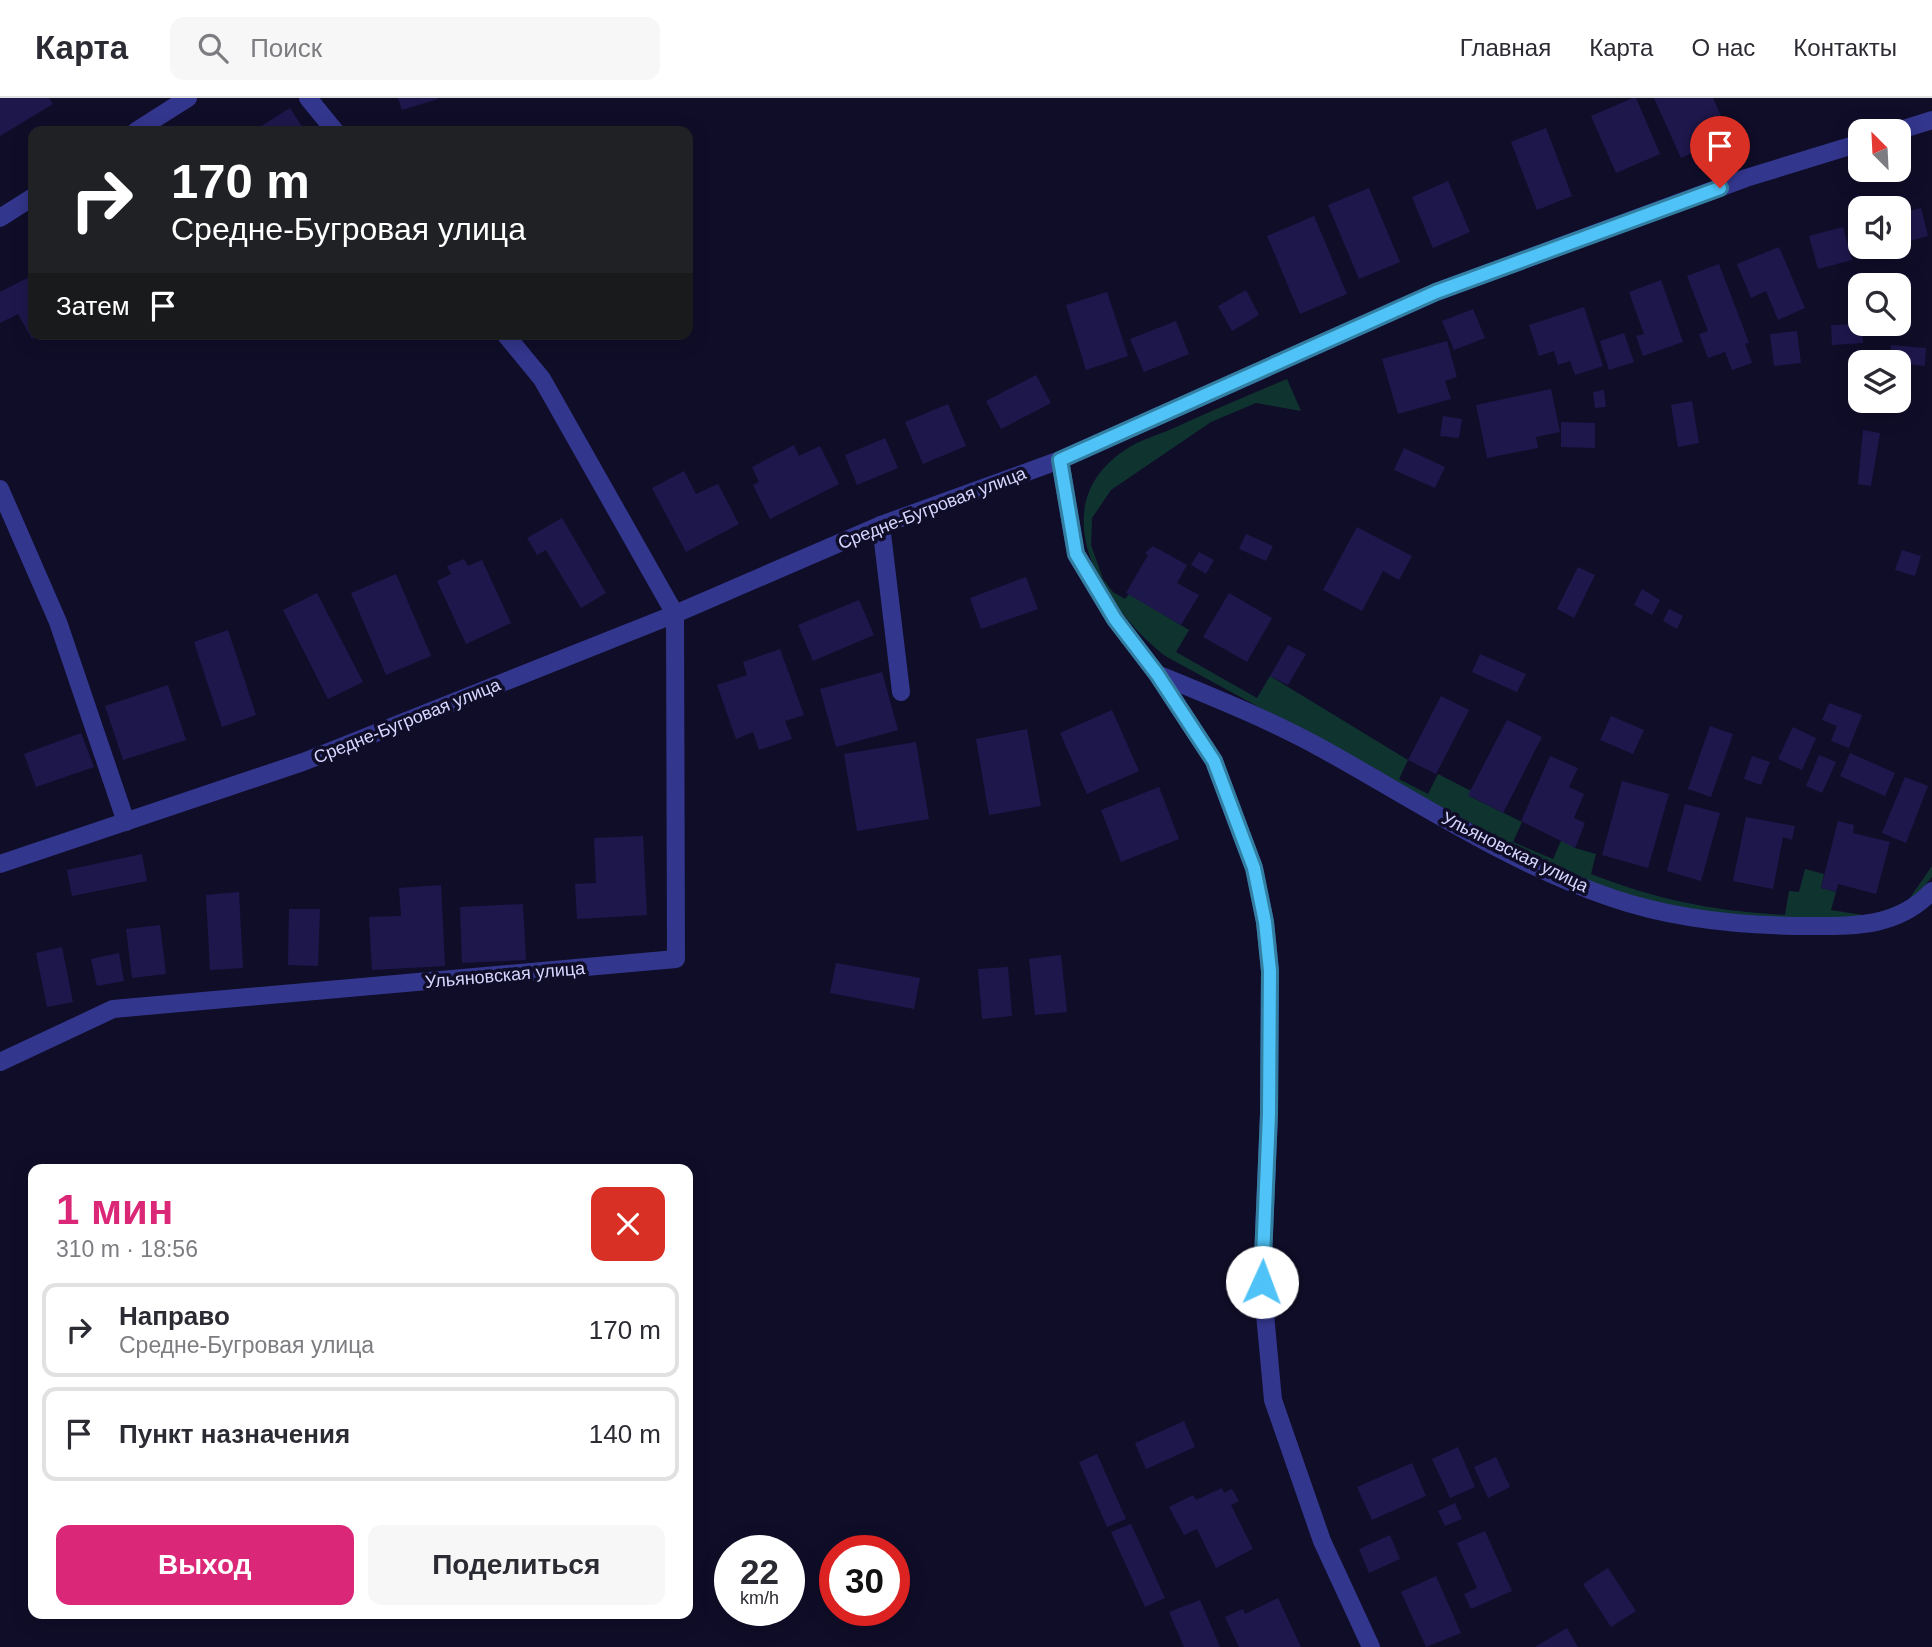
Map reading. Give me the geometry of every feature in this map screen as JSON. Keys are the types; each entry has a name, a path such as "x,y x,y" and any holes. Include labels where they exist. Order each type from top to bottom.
{"street":[{"path":"144,126 188,98"},
{"path":"308,98 331,126"},
{"path":"1911,127 1932,120"},
{"name":"Средне-Бугровая улица","path":"0,864 303,762 675,614 881,525 1060,460 1436,292 1746,178 1848,147"},
{"path":"0,218 28,200"},
{"path":"510,340 541,379 675,614"},
{"path":"1060,460 1076,554 1115,619 1157,674 1214,761 1254,868 1265,922 1270,971 1269,1114 1262,1282 1273,1400 1322,1541 1371,1647"},
{"path":"0,489 58,622 126,822"},
{"path":"881,525 901,692"},
{"name":"Ульяновская улица","path":"0,1062 113,1010 677,959 675,614"},
{"name":"Ульяновская улица","path":"1157,674 1294,735 1539,868 1614,899 1679,916 1727,923 1867,926 1902,916 1932,891"}],"green space":[{"path":"1287,379 1301,411 1256,403 1211,422 1111,490 1092,518 1091,545 1103,579 1113,592 1125,599 1129,594 1189,630 1176,652 1257,698 1270,676 1408,760 1399,779 1428,794 1438,774 1471,791 1469,796 1522,822 1513,842 1553,859 1562,839 1575,848 1596,854 1591,874 1639,891 1734,911 1785,915 1789,891 1799,892 1805,869 1824,874 1821,888 1836,892 1831,910 1869,916 1907,902 1932,866 1932,877 1908,905 1889,916 1843,922 1748,919 1689,911 1627,897 1544,863 1167,657 1122,613 1104,587 1091,558 1084,529 1086,500 1099,474 1130,446"}],"building":[{"path":"0,98 49,98 53,104 0,136"},
{"path":"398,98 438,98 438,99 402,110"},
{"path":"1636,98 1660,154 1616,173 1591,116"},
{"path":"1654,98 1713,98 1730,136 1681,158"},
{"path":"290,108 302,126 261,126"},
{"path":"1546,128 1572,196 1537,210 1511,142"},
{"path":"1448,181 1470,232 1433,248 1412,197"},
{"path":"1369,188 1400,262 1359,279 1328,205"},
{"path":"1921,208 1928,236 1911,241 1911,211"},
{"path":"1314,216 1347,294 1300,314 1267,236"},
{"path":"1843,227 1848,245 1848,259 1852,260 1818,269 1809,236"},
{"path":"1779,247 1805,308 1778,320 1766,291 1751,298 1737,264"},
{"path":"1719,264 1749,343 1745,344 1752,363 1732,370 1725,352 1708,358 1699,334 1708,331 1687,276"},
{"path":"28,278 28,332 18,314 0,323 0,292"},
{"path":"1661,280 1683,342 1643,356 1636,336 1644,334 1629,292"},
{"path":"1246,290 1259,315 1232,331 1218,306"},
{"path":"1107,292 1128,356 1086,370 1066,305"},
{"path":"1584,307 1603,366 1575,375 1570,361 1558,365 1554,351 1539,356 1529,325"},
{"path":"1473,309 1485,338 1454,350 1442,321"},
{"path":"1176,321 1189,354 1144,372 1130,339"},
{"path":"1848,324 1848,336 1863,336 1863,343 1832,345 1831,325"},
{"path":"1797,331 1801,363 1774,366 1770,334"},
{"path":"1624,333 1634,362 1609,370 1600,341"},
{"path":"1447,341 1457,377 1445,381 1451,399 1398,414 1382,359"},
{"path":"1891,345 1926,348 1925,366 1911,364 1911,350 1891,350"},
{"path":"1036,375 1051,403 1001,429 986,401"},
{"path":"1551,389 1560,432 1536,437 1538,448 1487,458 1476,405"},
{"path":"1604,390 1606,407 1595,408 1593,392"},
{"path":"1692,401 1699,443 1678,447 1671,405"},
{"path":"948,404 966,446 923,464 905,422"},
{"path":"1443,416 1462,419 1459,438 1440,436"},
{"path":"1561,422 1595,423 1595,448 1561,447"},
{"path":"1863,430 1880,433 1871,486 1858,484"},
{"path":"885,438 898,468 857,485 845,455"},
{"path":"794,445 799,456 820,446 839,484 770,519 753,485 759,482 752,467"},
{"path":"1404,448 1445,467 1435,488 1394,470"},
{"path":"684,471 696,494 718,484 739,524 686,552 652,488"},
{"path":"562,518 606,593 581,608 546,550 537,555 527,538"},
{"path":"1357,527 1412,556 1399,580 1383,571 1362,611 1323,590"},
{"path":"1246,534 1273,546 1266,561 1239,549"},
{"path":"1153,546 1187,565 1177,583 1199,595 1181,625 1126,593 1148,555 1145,553"},
{"path":"1902,550 1921,556 1915,576 1895,570"},
{"path":"1199,552 1214,560 1206,574 1191,565"},
{"path":"464,559 468,566 482,560 511,623 466,644 437,581 451,574 447,566"},
{"path":"1578,567 1595,575 1574,618 1557,609"},
{"path":"396,574 431,656 386,675 351,593"},
{"path":"1026,577 1038,609 981,629 970,598"},
{"path":"1642,589 1660,600 1652,615 1634,605"},
{"path":"317,593 363,682 328,699 283,610"},
{"path":"1229,593 1272,618 1247,662 1203,637"},
{"path":"859,600 874,635 813,661 798,625"},
{"path":"1669,609 1683,616 1677,629 1663,621"},
{"path":"228,630 256,715 222,727 194,642"},
{"path":"1288,645 1306,654 1288,685 1270,676"},
{"path":"780,649 804,715 785,721 792,739 759,750 753,732 736,739 717,685 747,675 743,662"},
{"path":"1480,654 1526,674 1517,692 1472,672"},
{"path":"882,672 898,730 836,747 820,689"},
{"path":"168,685 186,740 123,760 105,706"},
{"path":"1441,696 1469,710 1436,774 1408,760"},
{"path":"1829,703 1862,715 1849,748 1831,741 1837,726 1822,720"},
{"path":"1112,710 1139,771 1087,794 1060,733"},
{"path":"1611,716 1644,730 1633,754 1600,740"},
{"path":"1507,720 1542,737 1503,813 1468,795"},
{"path":"1710,726 1733,734 1711,797 1688,789"},
{"path":"1793,727 1816,738 1802,770 1778,759"},
{"path":"1027,729 1041,806 989,815 976,739"},
{"path":"81,733 94,767 36,787 24,754"},
{"path":"916,742 929,819 857,831 844,754"},
{"path":"1850,753 1895,773 1885,796 1840,776"},
{"path":"1819,755 1836,762 1822,793 1806,786"},
{"path":"1550,756 1578,768 1569,787 1584,794 1574,818 1585,823 1575,848 1521,821"},
{"path":"1752,756 1770,762 1761,785 1744,779"},
{"path":"1905,777 1928,786 1906,843 1882,833"},
{"path":"1622,781 1669,794 1648,868 1602,855"},
{"path":"1159,787 1179,839 1121,862 1101,810"},
{"path":"1685,804 1720,813 1701,881 1667,871"},
{"path":"1746,817 1795,826 1792,840 1783,837 1773,889 1733,881"},
{"path":"1838,821 1854,825 1853,833 1890,842 1876,894 1838,884 1836,892 1821,888"},
{"path":"643,836 647,915 577,919 575,884 596,883 594,838"},
{"path":"142,854 147,881 72,896 67,870"},
{"path":"441,885 445,966 372,970 369,917 401,916 399,888"},
{"path":"239,892 243,968 210,970 206,895"},
{"path":"523,904 526,960 462,963 460,907"},
{"path":"289,909 320,909 318,966 288,965"},
{"path":"160,925 166,974 132,978 126,929"},
{"path":"62,947 73,1002 47,1007 36,953"},
{"path":"119,953 124,981 97,986 91,959"},
{"path":"1061,955 1067,1012 1035,1015 1029,959"},
{"path":"836,963 920,978 914,1009 830,993"},
{"path":"1008,967 1012,1016 982,1019 978,969"},
{"path":"1184,1421 1195,1447 1146,1469 1135,1443"},
{"path":"1458,1447 1475,1487 1450,1498 1432,1459"},
{"path":"1097,1454 1126,1519 1107,1527 1079,1462"},
{"path":"1496,1457 1510,1487 1488,1498 1474,1467"},
{"path":"1412,1463 1426,1496 1372,1520 1357,1487"},
{"path":"1222,1488 1224,1493 1232,1489 1239,1501 1231,1505 1253,1549 1216,1568 1197,1529 1184,1535 1169,1507 1193,1495 1196,1500"},
{"path":"1455,1503 1462,1519 1445,1526 1438,1511"},
{"path":"1131,1524 1165,1598 1145,1607 1111,1532"},
{"path":"1485,1531 1512,1591 1471,1609 1464,1594 1477,1588 1457,1543"},
{"path":"1390,1535 1400,1559 1369,1573 1359,1549"},
{"path":"1608,1568 1636,1611 1611,1627 1583,1584"},
{"path":"1436,1576 1461,1633 1426,1647 1401,1592"},
{"path":"1278,1598 1301,1647 1239,1647 1225,1617 1243,1609 1245,1614"},
{"path":"1200,1600 1220,1647 1184,1647 1169,1612"},
{"path":"1567,1628 1578,1647 1535,1647"}],"route":[{"path":"1262,1282 1269,1114 1270,971 1265,922 1254,868 1214,761 1157,674 1115,619 1076,554 1060,460 1436,292 1720,188"}]}
